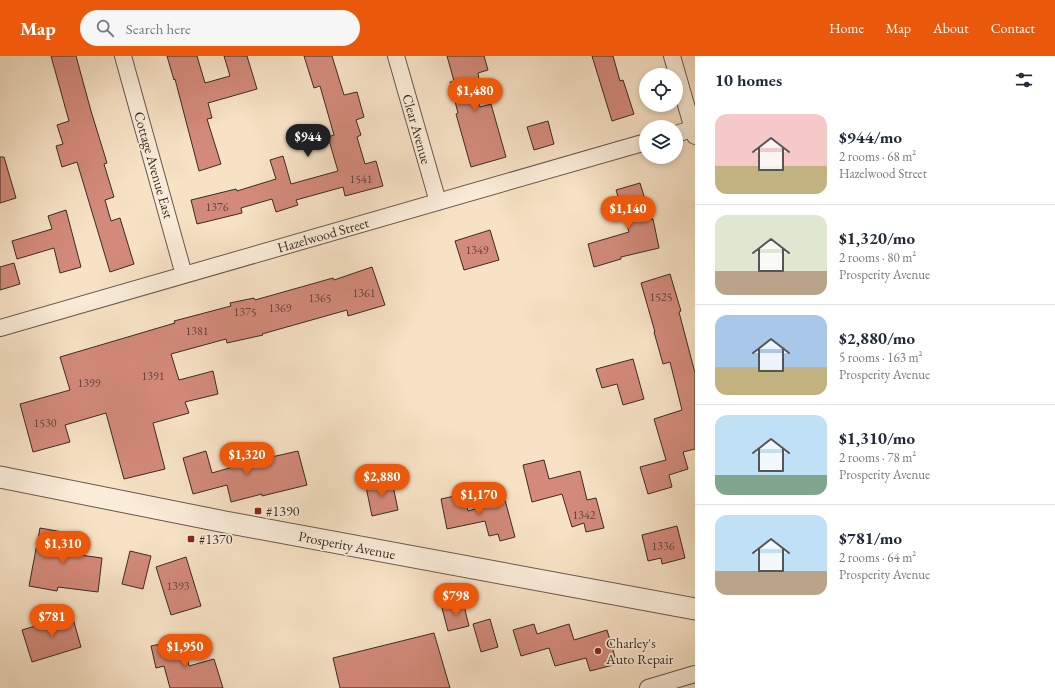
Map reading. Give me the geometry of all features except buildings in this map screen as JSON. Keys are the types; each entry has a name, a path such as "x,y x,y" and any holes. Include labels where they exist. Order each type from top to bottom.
{"street":[{"name":"Cottage Avenue East","path":"123,56 184,275"},
{"name":"Clear Avenue","path":"396,56 438,202"},
{"path":"672,56 694,131 683,133"},
{"name":"Hazelwood Street","path":"0,328 639,144"},
{"name":"Prosperity Avenue","path":"0,477 210,519 695,610"},
{"path":"648,688 695,674"}],"place":[{"name":"#1390","path":"258,511"},
{"name":"#1370","path":"191,539"},
{"name":"Charley's Auto Repair","path":"598,651"}]}
